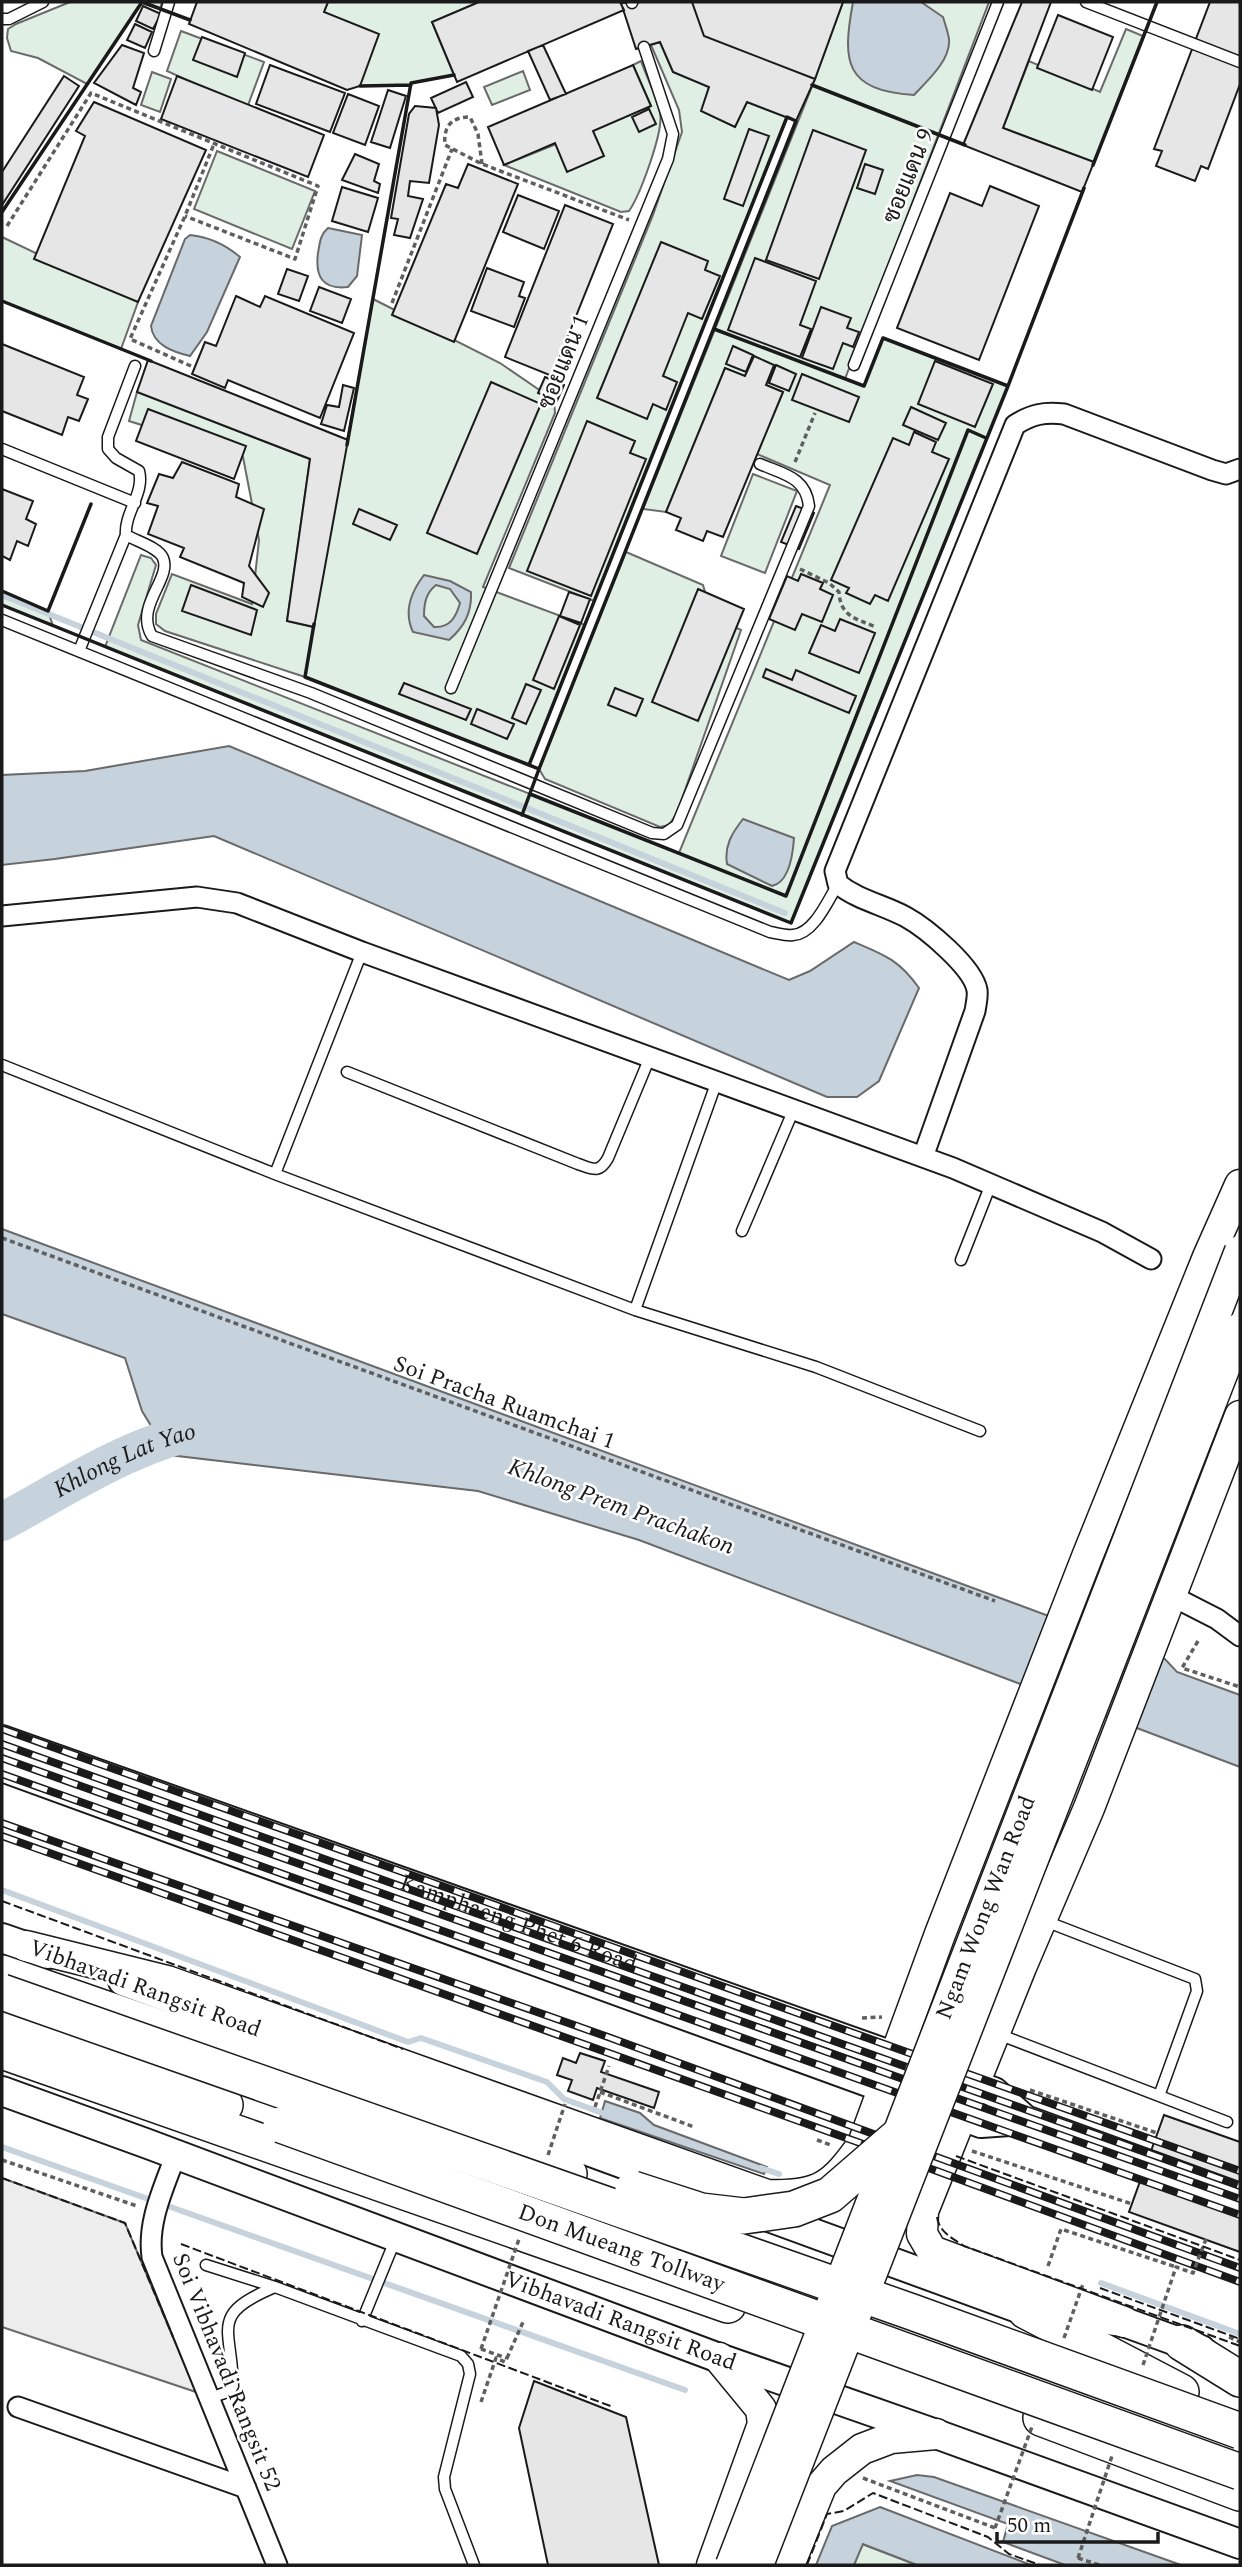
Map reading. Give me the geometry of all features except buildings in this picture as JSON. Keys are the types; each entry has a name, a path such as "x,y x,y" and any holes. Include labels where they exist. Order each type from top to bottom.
{"highway":[{"name":"Vibhavadi Rangsit Road","path":"2,1973 398,2110 915,2302 1181,2392 1240,2415"},
{"path":"2,1979 119,2014 701,2211 744,2216 794,2208 830,2195 897,2137"},
{"name":"Don Mueang Tollway","path":"2,1992 899,2307 1240,2431"},
{"name":"Don Mueang Tollway","path":"2,2024 1240,2472"},
{"path":"2,2051 881,2358 1240,2493"},
{"path":"1026,2311 1181,2392"},
{"path":"1182,2343 1240,2379"}],"main road":[{"path":"14,1942 167,1981 767,2195 797,2196 822,2188 845,2170 863,2144 940,1934 1087,1557 1208,1257 1240,1185"},
{"name":"Ngam Wong Wan Road","path":"731,2565 1240,1251"},
{"name":"Ngam Wong Wan Road","path":"758,2565 1240,1328"},
{"path":"1137,2315 932,2251 922,2234 923,2211 1021,1967 1089,1808 1240,1416"},
{"name":"Kamphaeng Phet 6 Road","path":"2,1740 974,2084 994,2092 1025,2120 1240,2198"},
{"name":"Kamphaeng Phet 6 Road","path":"2,1767 981,2123 1025,2120"},
{"path":"940,1934 934,1973 940,1987 984,2005 1000,1998 1021,1967"},
{"name":"Vibhavadi Rangsit Road","path":"14,1942 1026,2311 1137,2315 1182,2343 1240,2364"},
{"name":"Vibhavadi Rangsit Road","path":"2,2091 719,2358 1240,2544"},
{"path":"712,2565 763,2424 761,2409 719,2358"},
{"path":"789,2565 821,2486 834,2471 862,2449 891,2438 936,2434"},
{"path":"745,2479 763,2461 786,2451 808,2457 816,2466 821,2486"}],"street":[{"path":"923,1157 975,1011 977,989 968,971 940,943 908,918 847,891 838,884 835,871 1015,425 1042,412 1063,414 1212,470 1226,474 1240,469"},
{"path":"2,916 197,897 237,903 362,952 923,1157 1102,1232 1151,1259"},
{"path":"1170,1595 1217,1619 1240,1636"},
{"name":"Soi Vibhavadi Rangsit 52","path":"176,2154 151,2225 152,2257 277,2565"},
{"path":"18,2406 246,2487"}],"lane":[{"path":"2,19 9,19 43,2"},
{"path":"154,51 169,2"},
{"name":"ซอยแดน 9","path":"854,365 998,2"},
{"path":"1086,2 1240,62"},
{"name":"ซอยแดน 1","path":"451,688 668,159 673,134 644,47"},
{"path":"79,651 126,535 141,479 139,471 116,458 108,449 108,437 135,366"},
{"path":"2,449 135,503"},
{"path":"126,535 156,550 163,558 164,569 148,608 147,626 152,636 311,693 652,833 664,834 677,825 686,807 808,506 804,488 789,477 760,464"},
{"path":"2,620 770,932 793,936 811,926 838,884"},
{"path":"275,1174 362,952"},
{"path":"346,1072 578,1164 598,1169 603,1167 608,1158 650,1057"},
{"path":"2,1065 275,1174 635,1310 816,1367 980,1431"},
{"path":"635,1310 717,1081"},
{"path":"742,1231 794,1110"},
{"path":"961,1261 991,1184"},
{"path":"1042,1920 1195,1979 1197,1992 1159,2096"},
{"path":"995,2032 1227,2122"},
{"path":"362,2320 396,2237"},
{"path":"206,2265 275,2287 461,2356 468,2364 470,2374 444,2477 445,2489 474,2565"},
{"path":"210,2398 230,2391 233,2386 227,2335 229,2319 244,2302 275,2287"}],"path":[{"path":"7,226 91,93 318,186 295,259 185,216"},
{"path":"482,164 478,134 470,117 458,117 450,123 444,136 445,145 482,164 641,224"},
{"path":"191,366 130,339 214,144"},
{"path":"392,303 452,149"},
{"path":"789,477 815,412"},
{"path":"786,562 829,583 838,592 839,603 852,618 876,627"},
{"name":"Soi Pracha Ruamchai 1","path":"2,1238 995,1601"},
{"path":"1198,1641 1182,1668 1240,1687"},
{"path":"593,2114 609,2066"},
{"path":"600,2092 694,2127"},
{"path":"1049,2096 1157,2133"},
{"path":"2,2160 156,2213"},
{"path":"1027,2170 1132,2204"},
{"path":"1046,2271 1061,2229 1176,2267"},
{"path":"1137,2315 1162,2313"},
{"path":"478,2410 496,2358 505,2362 523,2322"},
{"path":"1227,2337 1240,2342"},
{"path":"481,2349 507,2358"},
{"path":"859,2477 995,2528"},
{"path":"1078,2558 1099,2565"}],"green space":[{"path":"70,2 162,2 160,9 142,3 87,84 38,58 11,51 7,38 8,29 16,24"},
{"path":"328,2 479,2 432,22 454,75 411,85 360,86 324,12"},
{"path":"843,2 989,2 845,379 864,386 883,338 1008,386 791,923 105,647 141,555 151,558 156,565 138,625 141,640 679,853 830,485 757,454 783,392 725,368 666,512 643,509 815,79"},
{"path":"1126,29 1143,36 1094,162 1003,128 1029,61 1100,92"},
{"path":"181,31 264,62 247,108 167,71"},
{"path":"660,42 673,72 709,87 702,111 735,127 747,102 787,117 594,601 509,568 653,215 682,132 679,110 651,45"},
{"path":"641,61 656,100 660,122 650,163 629,211 621,212 504,165 651,106 633,65"},
{"path":"523,71 530,90 492,105 484,87"},
{"path":"152,72 171,79 160,112 141,105"},
{"path":"217,151 315,191 292,249 194,209"},
{"path":"2,237 138,302 121,349 2,301"},
{"path":"373,299 500,363 554,400 555,413 483,587 585,625 529,765 305,677 165,631 156,624 156,614 172,574 252,604 259,540 243,457 129,421 137,392 310,459 287,621 313,627"},
{"path":"753,474 797,491 765,573 721,556"},
{"path":"626,552 703,585 712,616 741,630 677,813 669,825 660,827 545,779 539,769"},
{"path":"2,591 48,611 53,626 2,605"},
{"path":"862,2544 917,2565 854,2565"}],"shaded area":[{"path":"2,2178 125,2223 196,2392 2,2327"}],"water":[{"path":"853,2 921,2 943,17 949,47 937,70 914,95 873,87 853,69 848,41"},
{"path":"328,228 362,235 357,276 348,287 326,284 319,275 319,245"},
{"path":"190,235 217,242 240,257 207,332 190,356 160,343 151,326 185,239"},
{"path":"424,575 450,581 471,592 466,619 449,640 413,632 409,609 419,581","holes":["436,585 450,589 460,603 456,613 448,624 434,627 424,616 428,595"]},
{"path":"229,746 789,980 810,971 854,942 883,955 905,971 919,988 879,1081 857,1097 827,1097 214,836 2,865 2,775 85,771"},
{"path":"743,819 794,838 787,873 772,886 727,864 730,840"},
{"name":"Khlong Prem Prachakon","path":"2,1229 1165,1659 1177,1672 1240,1695 1240,1767 639,1540 478,1491 169,1455 142,1411 125,1358 2,1314"},
{"path":"605,2101 640,2113 654,2125 767,2167 764,2174 600,2118"},
{"path":"917,2475 934,2477 1181,2565 1065,2565 1003,2542 1008,2524 890,2481"},
{"path":"880,2507 1031,2565 917,2565 863,2544 854,2565 816,2565 832,2526"}],"waterway":[{"path":"2,595 785,913"},
{"name":"Khlong Lat Yao","path":"2,1522 129,1454 183,1434 211,1428"},
{"path":"2,1890 408,2042 421,2038 547,2082 564,2099 608,2115"},
{"path":"2,2147 685,2390"},
{"path":"761,2168 779,2174"},
{"path":"1101,2283 1240,2334"}],"railway":[{"path":"2,1729 1240,2171"},
{"path":"2,1744 1240,2186"},
{"path":"2,1758 1240,2199"},
{"path":"2,1774 1240,2215"},
{"path":"2,1823 608,2037 1240,2268"},
{"path":"2,1836 1240,2282"}],"fence":[{"path":"2,1901 403,2049"},
{"path":"956,2156 1240,2260"},
{"path":"2,2178 125,2223 173,2337"},
{"path":"937,2217 943,2231 964,2246 1240,2346"},
{"path":"181,2244 613,2407"},
{"path":"1100,2288 1240,2339"},
{"path":"807,2565 827,2514 844,2511 873,2493 988,2537 1009,2554 1040,2565"}],"wall":[{"path":"2,212 142,2 190,20"},
{"path":"1093,165 1157,2"},
{"path":"347,445 411,83 454,75"},
{"path":"360,86 411,85"},
{"path":"812,85 965,145"},
{"path":"314,624 305,677 539,769 796,121 787,117 529,765"},
{"path":"2,605 791,923 1008,386 1084,188"},
{"path":"2,301 151,361"},
{"path":"714,329 864,386 883,338 1008,386"},
{"path":"530,794 786,896 968,430 986,438"},
{"path":"2,591 48,611 91,504"},
{"path":"522,815 539,769"}]}
